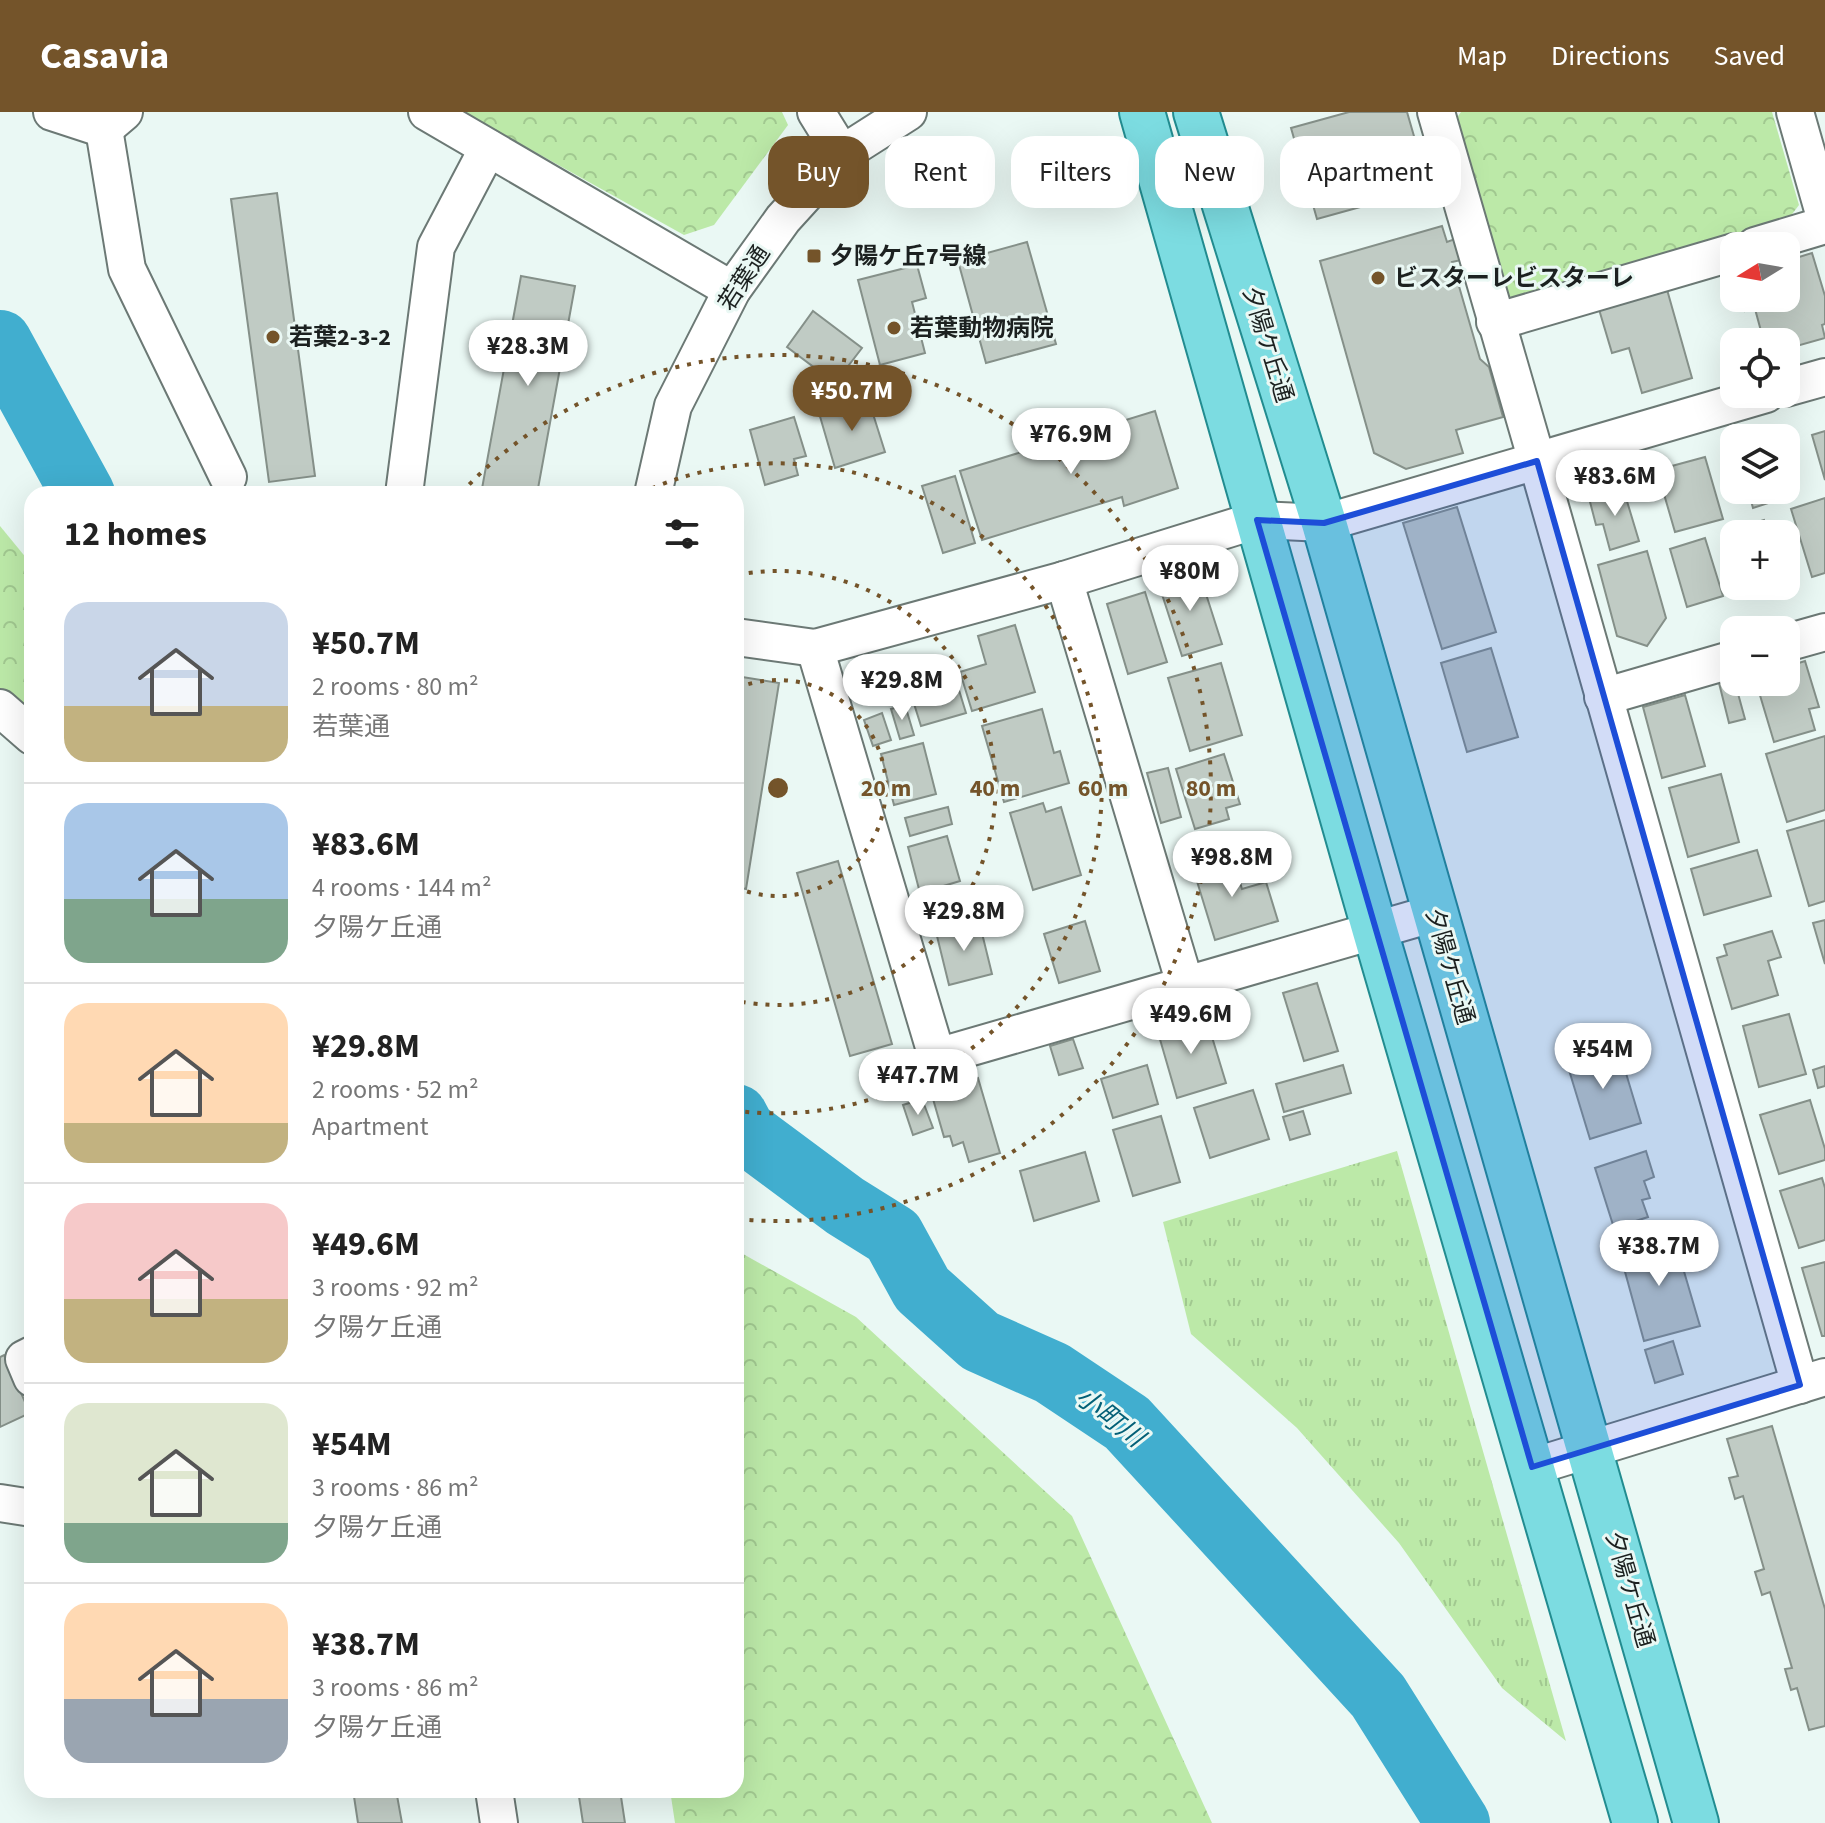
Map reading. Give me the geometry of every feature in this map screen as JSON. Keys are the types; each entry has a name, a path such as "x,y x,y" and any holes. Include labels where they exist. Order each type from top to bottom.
{"main road":[{"path":"1142,112 1375,931 1635,1823"},
{"name":"夕陽ケ丘通","path":"1196,112 1324,523 1696,1823"}],"street":[{"path":"52,112 114,120 127,269 228,477"},
{"path":"427,112 732,290"},
{"path":"816,112 831,136"},
{"name":"若葉通","path":"869,137 908,112"},
{"path":"1436,112 1603,697 1812,1381 1532,1467"},
{"path":"1795,112 1825,217"},
{"path":"405,486 436,247 488,148"},
{"name":"若葉通","path":"655,486 673,406 732,290 793,208"},
{"path":"1800,232 1825,225"},
{"path":"1495,322 1720,256"},
{"path":"1800,384 1825,377"},
{"path":"744,638 815,648 1064,580 1257,520 1324,523 1720,407"},
{"path":"1064,580 1185,984"},
{"path":"1800,639 1825,632"},
{"path":"815,648 937,1057 1435,913"},
{"path":"1603,697 1720,663"},
{"path":"0,708 24,729"},
{"path":"0,1503 24,1507"},
{"path":"495,1798 499,1823"}],"highlighted area":[{"path":"1537,461 1800,1385 1532,1467 1257,520 1324,523"}],"green space":[{"path":"463,112 782,112 788,125 780,136 768,136 768,152 714,225 684,235"},
{"path":"1461,112 1772,112 1799,205 1780,230 1720,232 1720,248 1525,306 1500,290 1461,151 1461,136 1457,136 1453,123"},
{"path":"0,526 24,555 24,736 0,712"},
{"path":"1397,1151 1566,1741 1502,1688 1399,1543 1297,1428 1191,1334 1163,1222"},
{"path":"744,1254 856,1317 1072,1516 1212,1823 675,1823 671,1798 744,1798"}],"building":[{"path":"1349,112 1407,112 1414,136 1293,136 1291,128"},
{"name":"若葉2-3-2","path":"277,193 315,476 269,482 231,199"},
{"path":"1314,208 1357,208 1317,219"},
{"path":"1442,226 1447,242 1455,239 1461,260 1452,262 1480,359 1489,367 1503,417 1456,430 1463,453 1406,469 1374,453 1320,261"},
{"path":"1027,242 1056,344 986,363 958,261"},
{"path":"1812,253 1825,296 1825,324 1822,325 1825,338 1800,345 1800,328 1760,328 1756,312 1800,312 1800,257"},
{"name":"若葉動物病院","path":"917,265 926,298 912,302 925,353 880,365 858,280"},
{"path":"521,276 575,286 538,486 482,486"},
{"path":"1666,286 1692,378 1642,393 1629,348 1612,353 1598,306"},
{"path":"813,311 862,348 835,383 787,347"},
{"path":"868,398 885,452 835,468 819,413"},
{"path":"1155,411 1178,488 1124,506 1122,497 982,540 960,471"},
{"path":"794,417 806,456 794,459 798,475 765,485 750,430"},
{"path":"1825,431 1825,480 1812,435"},
{"path":"1705,457 1723,519 1675,532 1657,470"},
{"path":"955,476 975,543 943,553 922,486"},
{"path":"1623,488 1639,541 1610,550 1603,524 1596,525 1589,498"},
{"path":"1825,498 1825,573 1812,577 1800,538 1800,520 1794,520 1791,509"},
{"path":"1457,507 1496,632 1442,649 1403,523"},
{"path":"1705,538 1720,586 1720,597 1687,607 1670,549"},
{"path":"1647,551 1666,618 1647,646 1617,636 1598,565"},
{"path":"1198,569 1222,644 1182,656 1158,582"},
{"path":"1145,592 1167,662 1128,674 1107,604"},
{"path":"1015,625 1035,692 972,711 960,672 986,664 978,636"},
{"path":"1491,648 1518,737 1467,752 1441,663"},
{"path":"1805,661 1819,707 1809,709 1815,730 1774,742 1760,696 1800,696 1800,663"},
{"path":"1221,663 1242,735 1190,751 1168,678"},
{"path":"744,677 779,683 744,889"},
{"path":"955,677 966,713 921,726 910,691"},
{"path":"1685,695 1705,766 1662,778 1643,707"},
{"path":"1722,696 1739,696 1745,719 1729,723"},
{"path":"905,705 914,735 900,739 891,709"},
{"path":"1042,709 1054,753 1060,751 1069,783 1004,802 982,726"},
{"path":"882,713 891,740 873,746 864,720"},
{"path":"1825,736 1825,810 1787,822 1766,754"},
{"path":"923,743 936,794 894,805 881,754"},
{"path":"1224,754 1240,804 1226,808 1229,819 1195,829 1176,769"},
{"path":"1168,768 1181,817 1161,823 1147,773"},
{"path":"1721,774 1739,842 1688,857 1669,788"},
{"path":"1043,803 1046,812 1061,807 1081,875 1033,890 1010,813"},
{"path":"948,807 952,824 910,836 905,818"},
{"path":"1825,820 1825,901 1809,906 1787,831"},
{"path":"947,836 960,881 920,893 908,847"},
{"path":"1757,850 1771,896 1704,915 1691,869"},
{"path":"1231,853 1242,889 1266,882 1278,921 1215,940 1192,865"},
{"path":"838,861 892,1044 850,1056 797,873"},
{"path":"1825,920 1825,964 1813,923"},
{"path":"979,921 992,974 949,985 936,932"},
{"path":"1085,921 1100,971 1059,983 1044,934"},
{"path":"1772,931 1781,957 1768,961 1778,995 1732,1009 1717,958 1727,955 1724,945"},
{"path":"1317,983 1338,1051 1304,1061 1283,993"},
{"path":"1205,1014 1226,1083 1177,1098 1157,1029"},
{"path":"1789,1014 1806,1074 1759,1087 1743,1026"},
{"path":"1073,1039 1083,1068 1059,1075 1050,1046"},
{"path":"1610,1043 1615,1063 1622,1060 1641,1123 1590,1139 1565,1057"},
{"path":"1147,1065 1158,1104 1113,1118 1101,1079"},
{"path":"1343,1065 1351,1093 1284,1112 1276,1084"},
{"path":"1825,1066 1825,1086 1818,1088 1813,1070"},
{"path":"978,1078 1000,1153 969,1162 963,1142 953,1146 950,1136 944,1137 931,1092"},
{"path":"1253,1090 1269,1139 1210,1158 1194,1108"},
{"path":"922,1099 933,1128 913,1135 903,1105"},
{"path":"1810,1100 1825,1149 1825,1160 1779,1174 1760,1115"},
{"path":"1303,1111 1310,1134 1290,1140 1283,1117"},
{"path":"1161,1116 1180,1182 1133,1196 1113,1130"},
{"path":"1646,1151 1654,1177 1644,1181 1650,1198 1642,1200 1648,1217 1614,1228 1595,1168"},
{"path":"1085,1152 1099,1201 1034,1221 1020,1171"},
{"path":"1822,1178 1825,1188 1825,1240 1799,1248 1780,1191"},
{"path":"1673,1234 1700,1326 1644,1341 1619,1250"},
{"path":"1825,1262 1825,1336 1822,1336 1802,1268"},
{"path":"1673,1341 1683,1374 1655,1383 1645,1350"},
{"path":"4,1355 24,1400 24,1416 0,1427 0,1357"},
{"path":"1772,1426 1825,1609 1825,1726 1809,1730 1797,1688 1791,1690 1785,1669 1792,1668 1770,1592 1762,1595 1755,1572 1764,1569 1743,1496 1735,1499 1729,1478 1738,1476 1727,1439"},
{"path":"354,1798 397,1798 402,1823 358,1823"},
{"path":"579,1798 621,1798 625,1823 583,1823"}],"waterway":[{"name":"小町川","path":"0,342 79,486"},
{"name":"小町川","path":"744,1131 845,1206 893,1236 922,1289 980,1341 1052,1373 1127,1423 1378,1696 1458,1823"}],"place":[{"name":"夕陽ケ丘7号線","path":"814,256"},
{"name":"ビスターレビスターレ","path":"1378,278"},
{"name":"若葉動物病院","path":"894,328"},
{"name":"若葉2-3-2","path":"273,337"}]}
